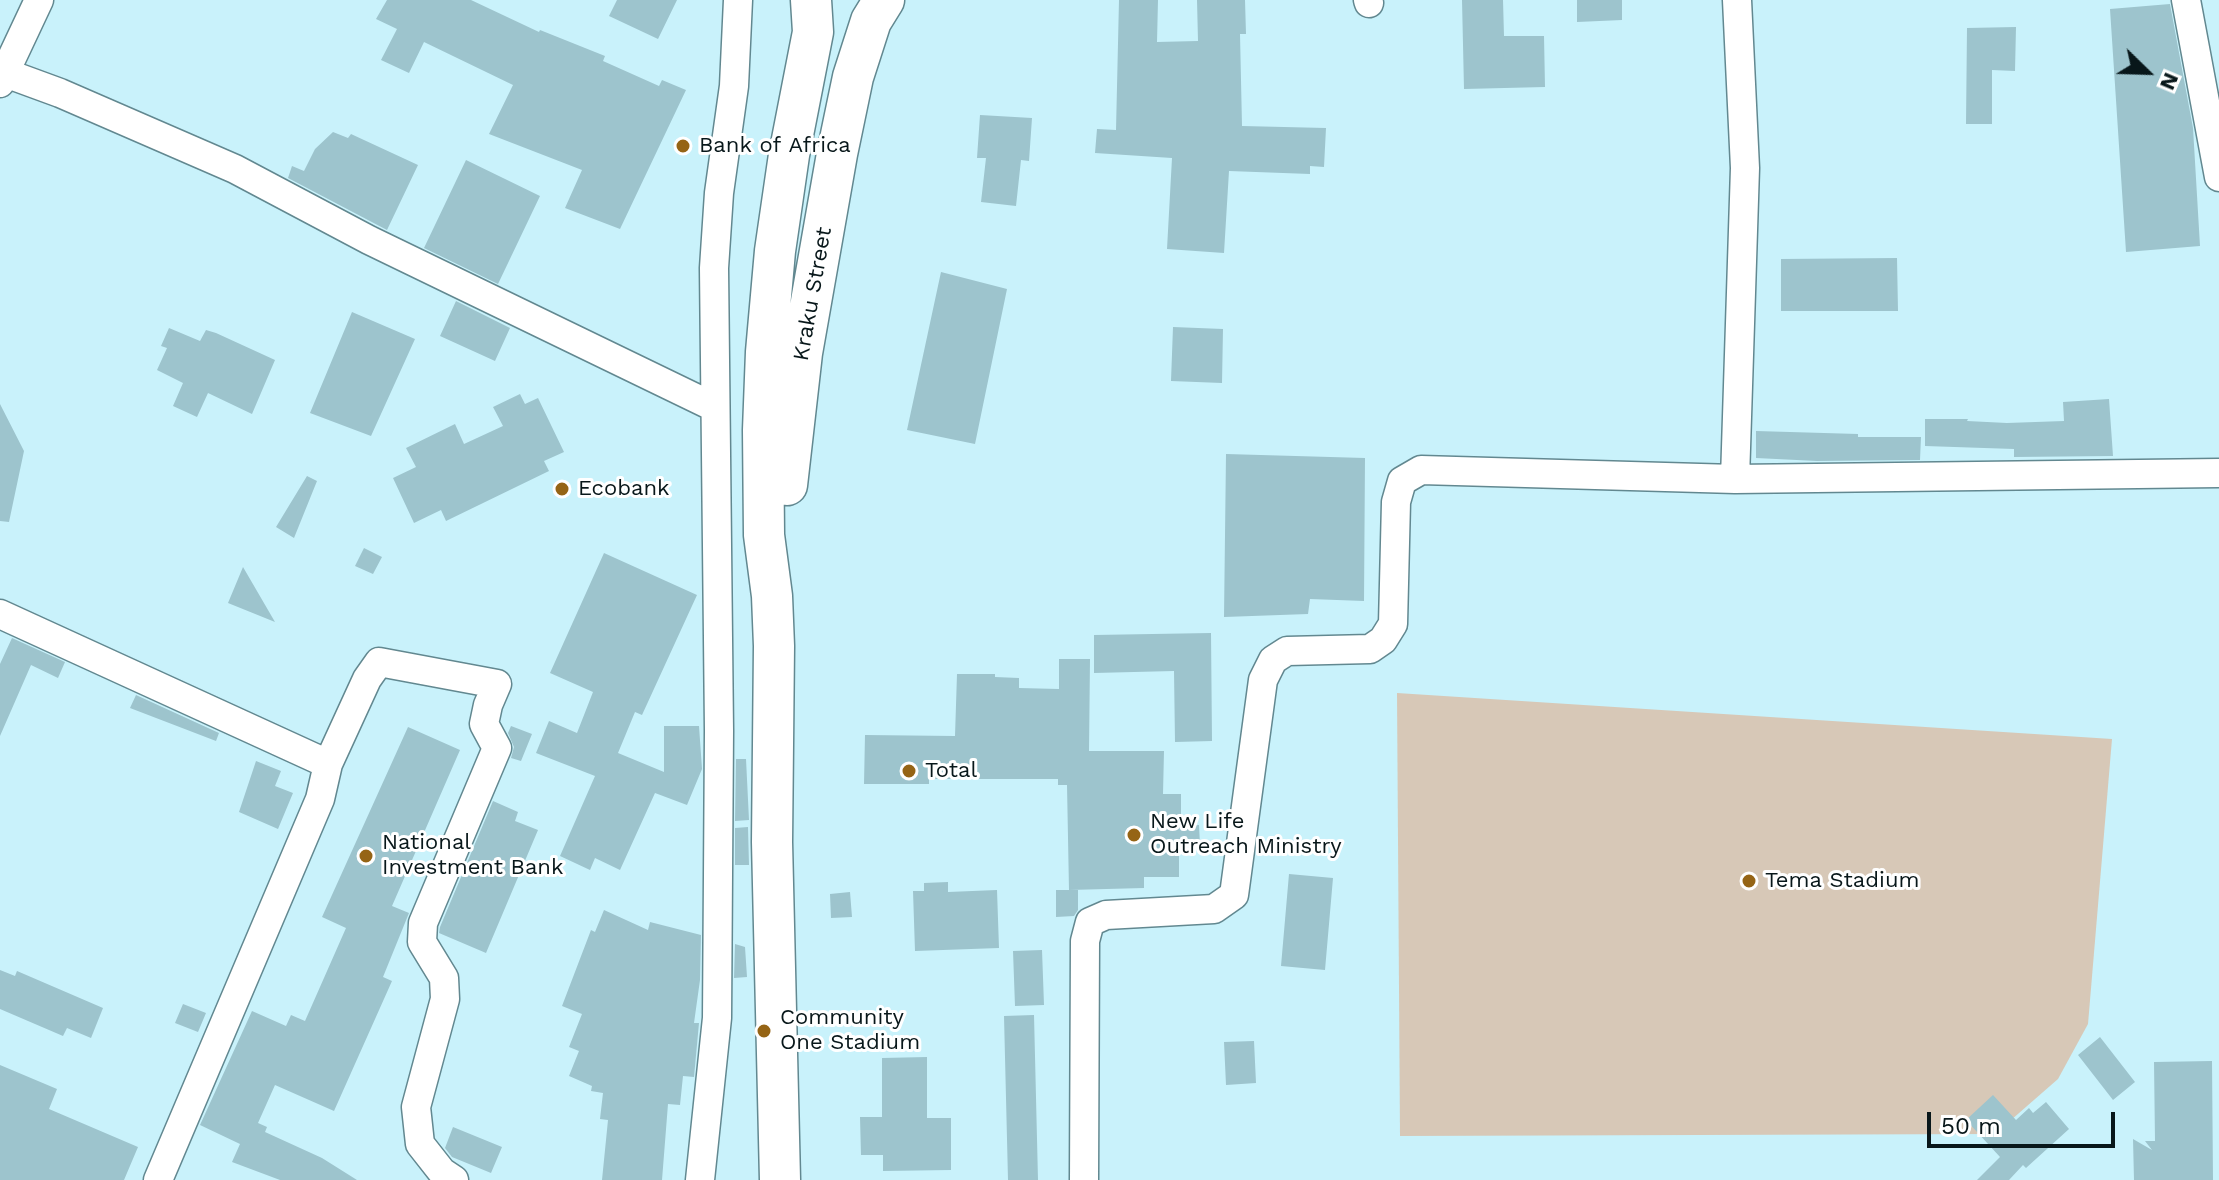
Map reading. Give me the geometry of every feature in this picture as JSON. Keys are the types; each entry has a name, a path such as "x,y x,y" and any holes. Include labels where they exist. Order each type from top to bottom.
{"main road":[{"name":"Kraku Street","path":"780,1180 772,842 772,596 764,535 766,352 775,251 789,155 813,32 811,0"},
{"name":"Kraku Street","path":"772,596 783,533 791,431 802,353 837,154 853,77 871,21 884,0"}],"street":[{"path":"39,0 1,75 60,93 235,169 369,240 714,407"},
{"path":"700,1180 717,1018 719,731 714,268 719,193 734,86 738,0"},
{"path":"1735,479 1745,168 1737,0"},
{"path":"2186,0 2219,177"},
{"path":"1084,1180 1085,941 1090,922 1106,915 1214,909 1234,895 1263,680 1273,660 1287,651 1370,649 1383,640 1393,624 1396,502 1402,481 1421,470 1735,479 2219,473"},
{"path":"0,614 328,764"},
{"path":"158,1180 320,799 328,764 367,679 379,662 497,684 484,724 497,748 423,923 422,942 444,978 445,999 416,1107 420,1144 442,1172 454,1180"}],"shaded area":[{"name":"Tema Stadium","path":"1397,693 2112,739 2088,1024 2058,1079 1995,1134 1400,1136"}],"building":[{"path":"387,0 471,0 539,32 605,56 603,61 659,86 662,80 686,90 620,229 565,208 582,170 489,134 513,85 424,42 409,73 381,60 397,29 376,19"},
{"path":"617,0 677,0 658,39 609,16"},
{"path":"1119,0 1158,0 1157,42 1198,41 1197,0 1245,0 1246,34 1240,34 1242,126 1326,128 1324,167 1310,166 1310,174 1229,171 1224,253 1167,249 1172,158 1095,153 1097,129 1116,130"},
{"path":"1462,0 1503,0 1504,36 1544,36 1545,87 1464,89"},
{"path":"1577,0 1622,0 1622,20 1577,22"},
{"path":"2170,4 2193,128 2200,246 2126,252 2110,9"},
{"path":"2016,27 2015,71 1992,70 1992,124 1966,124 1967,28"},
{"path":"980,115 1032,118 1029,161 1021,160 1016,206 981,202 986,158 977,158"},
{"path":"333,132 348,138 351,134 418,165 387,230 288,178 292,166 304,171 315,149"},
{"path":"466,160 540,196 498,284 424,248"},
{"path":"1897,258 1898,311 1781,311 1781,259"},
{"path":"941,272 1007,289 975,444 907,430"},
{"path":"456,301 510,328 495,361 440,336"},
{"path":"352,312 415,339 371,436 310,413"},
{"path":"1173,327 1223,329 1222,383 1171,381"},
{"path":"169,328 200,341 206,330 216,333 275,360 252,414 208,393 197,417 173,406 183,383 157,370 167,348 161,346"},
{"path":"520,394 525,404 538,398 564,452 544,461 549,471 446,521 441,510 414,523 393,478 416,467 406,448 455,424 464,444 503,426 493,407"},
{"path":"2109,399 2113,456 2014,457 2014,449 1925,446 1925,419 2007,423 2064,421 2063,402"},
{"path":"0,404 24,451 9,522 0,521"},
{"path":"1756,431 1921,437 1920,460 1756,458"},
{"path":"1226,454 1365,458 1364,601 1310,599 1308,614 1224,617"},
{"path":"307,476 317,481 294,538 276,527"},
{"path":"364,548 382,557 373,574 355,566"},
{"path":"604,553 697,595 642,715 635,712 618,753 664,772 664,726 699,726 702,769 687,805 655,793 620,870 595,858 590,870 560,856 595,776 536,753 549,721 577,733 593,692 550,673"},
{"path":"243,567 275,622 228,603"},
{"path":"1211,633 1212,741 1175,742 1174,671 1094,673 1094,635"},
{"path":"12,638 65,662 58,678 31,665 0,736 0,664"},
{"path":"1059,659 1090,659 1089,751 1164,751 1163,794 1181,794 1181,826 1199,825 1200,845 1179,845 1179,877 1144,877 1144,888 1069,890 1067,785 1058,785 1058,779 929,779 929,784 864,784 865,735 955,736 957,674 995,674 995,677 1019,678 1019,688 1059,689"},
{"path":"136,695 219,733 216,741 130,708"},
{"path":"511,726 532,734 521,761 511,758 514,747 508,733"},
{"path":"408,727 460,750 392,906 409,913 383,977 392,981 334,1111 275,1085 258,1123 267,1127 265,1132 322,1158 357,1180 280,1180 232,1162 240,1144 200,1125 252,1011 286,1026 291,1015 305,1021 346,928 322,917"},
{"path":"736,759 746,759 749,820 735,821"},
{"path":"256,761 281,771 275,786 293,793 278,829 239,812"},
{"path":"493,801 518,812 515,821 538,830 486,953 439,933"},
{"path":"748,827 749,865 735,865 735,828"},
{"path":"1289,874 1333,878 1325,970 1281,966"},
{"path":"948,882 948,892 997,890 999,948 915,951 913,891 924,891 924,883"},
{"path":"1056,890 1078,890 1078,910 1074,916 1056,917"},
{"path":"850,892 852,917 831,918 830,894"},
{"path":"604,910 648,930 650,922 701,935 700,980 694,1023 699,1023 694,1077 683,1076 680,1105 668,1104 662,1180 602,1180 608,1120 600,1119 603,1093 591,1091 592,1086 569,1076 579,1051 569,1047 582,1014 562,1006 591,930 595,932"},
{"path":"735,944 745,947 747,977 734,978"},
{"path":"1042,950 1044,1005 1015,1006 1013,951"},
{"path":"0,970 15,976 17,971 103,1008 91,1038 67,1028 63,1036 0,1009"},
{"path":"183,1004 206,1013 198,1032 175,1023"},
{"path":"1034,1015 1038,1180 1008,1180 1004,1016"},
{"path":"2100,1037 2135,1082 2113,1100 2078,1055"},
{"path":"1254,1041 1256,1083 1226,1085 1224,1042"},
{"path":"927,1057 927,1118 951,1118 951,1170 883,1171 883,1155 861,1155 860,1117 882,1117 882,1058"},
{"path":"2212,1061 2213,1180 2134,1180 2133,1139 2152,1150 2145,1141 2155,1141 2154,1062"},
{"path":"0,1065 57,1089 49,1109 138,1147 124,1180 0,1180"},
{"path":"1993,1095 2016,1120 2029,1108 2033,1113 2046,1102 2069,1129 2009,1180 1977,1180 2000,1157 1966,1120"},
{"path":"453,1127 502,1147 491,1173 452,1157 445,1148"}],"place":[{"name":"Bank of Africa","path":"683,146"},
{"name":"Ecobank","path":"562,489"},
{"name":"Total","path":"909,771"},
{"name":"New Life Outreach Ministry","path":"1134,835"},
{"name":"National Investment Bank","path":"366,856"},
{"name":"Tema Stadium","path":"1749,881"},
{"name":"Community One Stadium","path":"764,1031"}]}
